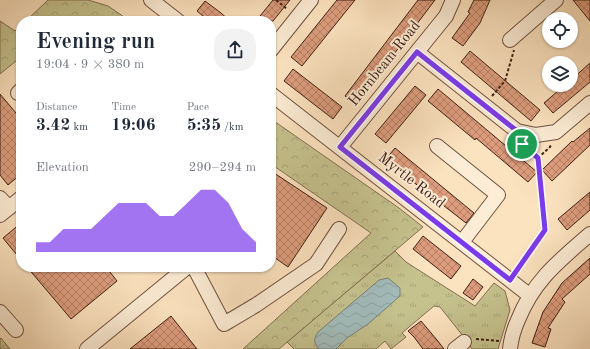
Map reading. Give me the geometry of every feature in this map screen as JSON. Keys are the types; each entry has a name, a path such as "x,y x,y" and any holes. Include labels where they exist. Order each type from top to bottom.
{"street":[{"path":"151,0 172,16"},
{"path":"276,44 311,0"},
{"name":"Hornbeam Road","path":"340,147 446,16 453,0"},
{"path":"513,38 556,0"},
{"path":"417,52 483,106 517,131 536,135 556,132 590,104"},
{"name":"Myrtle Road","path":"276,98 529,295"},
{"path":"437,146 498,195 462,242"},
{"path":"3,207 16,200"},
{"path":"197,272 224,324 256,305 316,264 339,229"},
{"path":"510,345 522,309 529,295 540,280 553,267 590,234"},
{"path":"87,349 181,272"},
{"path":"0,312 16,330"}],"path":[{"path":"483,106 505,81 514,51 513,38"},
{"path":"510,280 545,230 538,158 522,144 517,131"},
{"path":"459,345 467,339 510,345"}],"green space":[{"path":"48,0 88,0 108,6 123,16 31,16"},
{"path":"0,21 15,31 16,30 16,61 0,74"},
{"path":"276,122 399,208 423,227 279,349 243,349 371,233 276,167"},
{"path":"395,251 406,262 475,306 494,283 505,291 510,310 498,349 472,349 440,307 434,306 402,333 406,337 391,349 385,341 376,349 294,349 287,342"},
{"path":"1,338 10,349 0,349"}],"water":[{"path":"388,278 400,288 400,296 368,324 347,338 336,349 319,349 315,341 315,337 318,332 379,280"}],"building":[{"path":"273,0 290,0 276,17 276,16 260,16"},
{"path":"337,0 355,0 302,66 291,57"},
{"path":"418,0 435,0 356,104 345,96"},
{"path":"474,0 490,0 480,23 463,46 452,38 470,13 468,12"},
{"path":"573,0 590,0 590,21"},
{"path":"205,1 224,16 203,16 197,11"},
{"path":"470,51 540,110 531,121 461,62"},
{"path":"590,63 590,82 553,113 544,103 557,92 578,92 578,74"},
{"path":"293,69 342,107 333,119 284,81"},
{"path":"415,86 426,95 386,143 375,134"},
{"path":"438,89 537,172 528,182 476,138 475,140 428,101"},
{"path":"0,94 16,113 16,178 8,185 0,175"},
{"path":"590,128 590,145 552,181 542,170 572,141 573,142"},
{"path":"395,148 474,213 466,223 385,160"},
{"path":"276,174 327,208 288,267 276,259"},
{"path":"590,192 590,210 567,230 558,219"},
{"path":"16,227 16,254 3,238"},
{"path":"423,236 461,266 451,279 413,249"},
{"path":"590,258 590,274 562,299 565,302 548,328 551,329 545,347 532,343 543,312 562,283"},
{"path":"31,272 110,272 117,281 71,319"},
{"path":"473,279 483,287 473,300 463,293"},
{"path":"171,316 197,349 130,349"},
{"path":"421,321 444,349 423,349 408,331"}],"route":[{"path":"417,52 483,106 517,131 522,144 538,158 545,230 510,280 340,147 417,52"}]}
